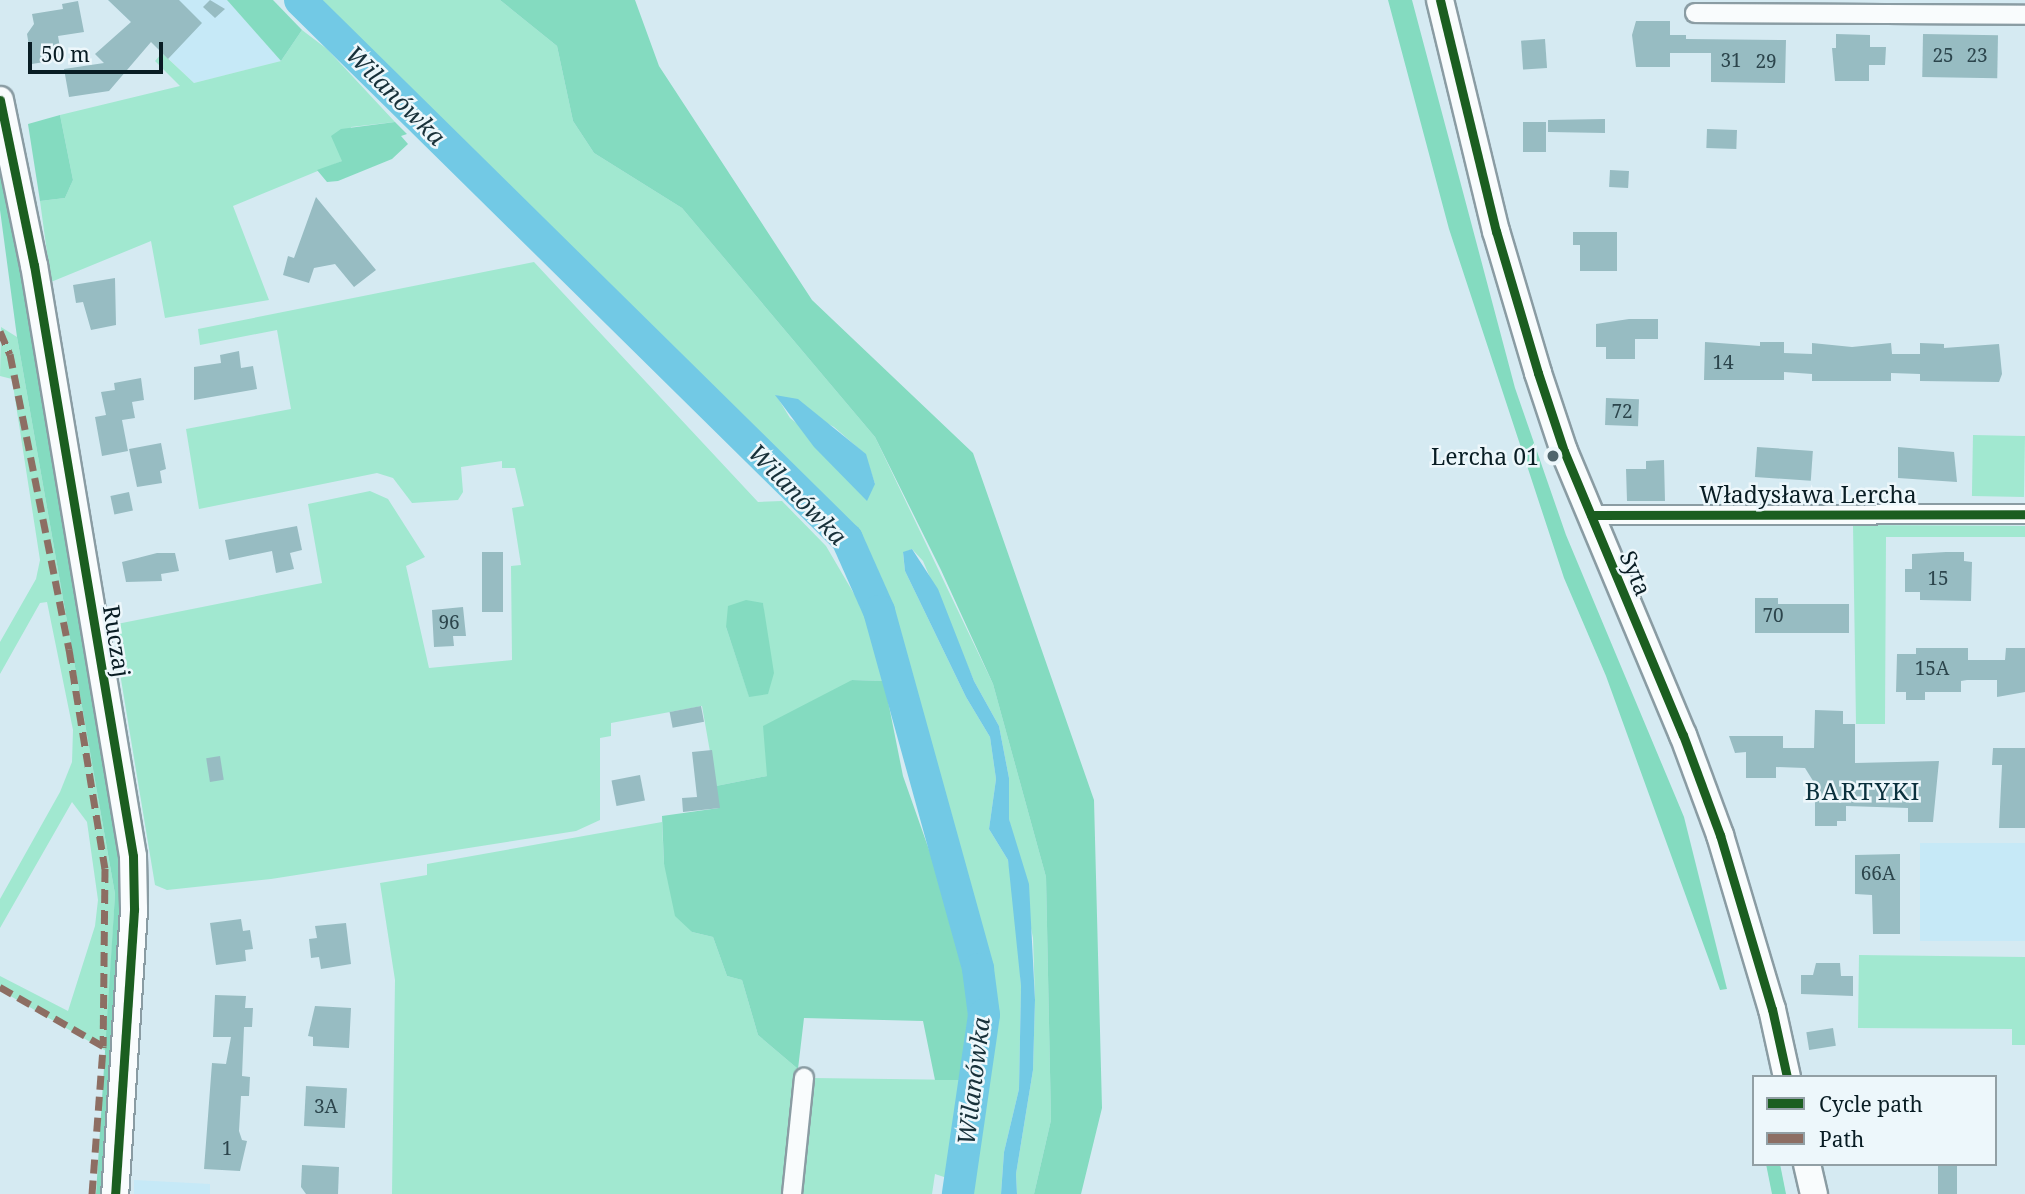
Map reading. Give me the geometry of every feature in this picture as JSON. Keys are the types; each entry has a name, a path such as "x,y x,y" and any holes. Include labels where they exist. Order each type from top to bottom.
{"street":[{"name":"Syta","path":"1440,0 1496,231 1558,432 1684,735 1720,835 1772,1009 1787,1075"},
{"path":"1695,13 2025,15"},
{"name":"Ruczaj","path":"0,100 34,265 133,856 134,910 115,1194"},
{"name":"Władysława Lercha","path":"1591,515 2025,514"},
{"path":"792,1194 804,1078"},
{"path":"1807,1166 1814,1194"}],"shaded area":[{"path":"108,0 227,0 281,61 194,83"},
{"path":"1920,843 2025,843 2025,941 1920,941"},
{"path":"134,1180 210,1184 210,1194 134,1194"}],"green space":[{"path":"227,0 273,0 302,30 281,61"},
{"path":"320,0 500,0 557,46 573,121 594,153 682,208 875,437 993,684 1046,877 1051,1120 1034,1194 1017,1194 1016,1174 1033,1070 1033,938 1009,819 1009,778 999,726 974,681 923,561 912,549 903,553 905,571 966,697 990,737 996,779 989,829 1008,860 1016,903 1021,986 1019,1089 1004,1152 1001,1194 969,1194 997,1013 889,611 863,557 843,526","holes":["776,395 834,427 865,454 875,484 790,418"]},
{"path":"500,0 635,0 659,66 812,300 973,453 1094,800 1102,1108 1081,1194 1034,1194 1051,1120 1046,877 993,684 941,570 875,437 682,208 594,153 573,121 557,46"},
{"path":"1388,0 1412,0 1515,388 1566,535 1684,817 1727,989 1720,990 1606,676 1564,578 1449,229"},
{"path":"302,30 327,49 395,122 351,127 342,161 233,206 269,300 165,318 151,241 51,282 40,201 65,198 73,180 60,115 180,86 155,61 162,53 194,83 281,61"},
{"path":"60,115 73,180 65,198 40,201 28,124"},
{"path":"395,122 407,134 401,136 408,144 392,159 338,181 327,182 317,170 342,161 331,136 341,129"},
{"path":"0,148 127,855 108,1194 96,1194 115,894 17,337 0,210"},
{"path":"534,262 758,502 782,501 826,546 867,616 884,681 852,680 767,776 716,786 702,706 611,723 611,736 600,738 600,820 576,831 271,879 167,890 155,885 112,625 322,583 308,504 370,491 388,499 425,557 406,566 429,668 512,660 511,566 521,565 512,508 524,506 515,468 502,468 502,461 461,467 463,492 458,500 412,503 393,478 377,473 199,509 186,429 291,409 277,330 200,345 198,329","holes":["763,603 766,637 749,696 726,627"]},
{"path":"1,327 17,337 115,894 106,1051 0,990 0,976 68,1011 95,926 98,900 87,822 72,802 0,928 0,899 60,792 72,762 73,730 47,602 40,603 0,674 0,642 36,579 40,560 12,379 0,376"},
{"path":"1973,435 2025,436 2024,497 1972,496"},
{"path":"1853,525 2025,526 2025,537 1886,537 1885,724 1856,724"},
{"path":"746,600 763,603 774,673 768,694 749,697 726,627 728,606"},
{"path":"852,680 884,681 903,776 940,881 974,1011 966,1080 935,1080 923,1021 804,1018 798,1069 758,1035 742,980 727,976 713,937 692,932 675,916 664,864 662,816 719,808 716,786 767,776 763,726"},
{"path":"662,822 664,864 692,932 713,937 727,976 742,980 758,1035 798,1069 786,1194 392,1194 395,980 380,883 427,875 427,864"},
{"path":"1859,955 2025,957 2025,1045 2012,1045 2012,1029 1858,1028"},
{"path":"813,1078 966,1080 947,1178 935,1174 932,1194 799,1194"},
{"path":"1766,1166 1780,1166 1786,1194 1772,1194"}],"water":[{"path":"775,395 798,399 866,454 875,484 867,501 814,447"},
{"path":"912,549 938,589 974,681 999,726 1009,778 1009,819 1029,884 1035,1000 1033,1070 1016,1174 1017,1194 1001,1194 1004,1152 1019,1089 1021,986 1008,860 989,829 996,779 990,737 966,697 905,571 903,552"}],"building":[{"path":"108,0 179,0 202,23 168,59 151,42 109,91 69,97 64,69 104,63 95,54 131,22"},
{"path":"210,0 225,9 215,18 203,7"},
{"path":"78,1 84,32 58,36 62,59 32,64 27,34 34,24 32,14 63,9 62,4"},
{"path":"1636,21 1670,21 1670,35 1686,35 1686,39 1786,40 1785,83 1711,82 1711,53 1670,53 1670,67 1636,67 1632,35"},
{"path":"1836,34 1870,35 1870,47 1886,47 1885,65 1869,65 1869,81 1835,81 1832,48 1836,48"},
{"path":"1923,34 1998,35 1997,78 1922,77"},
{"path":"1545,39 1547,68 1523,70 1521,41"},
{"path":"1605,119 1605,133 1548,132 1548,120"},
{"path":"1523,122 1546,122 1546,152 1523,152"},
{"path":"1707,129 1737,130 1736,149 1706,148"},
{"path":"1610,170 1629,171 1628,188 1609,187"},
{"path":"316,197 376,270 354,287 335,264 314,268 309,283 283,275 288,256 294,258"},
{"path":"1573,232 1617,232 1617,271 1580,271 1580,245 1573,245"},
{"path":"115,278 116,325 91,330 83,302 76,303 73,285"},
{"path":"1629,319 1658,319 1658,339 1635,339 1635,359 1606,359 1606,347 1596,347 1596,324"},
{"path":"1705,342 1760,346 1760,342 1784,342 1784,353 1812,354 1812,343 1852,347 1891,343 1892,354 1920,354 1920,343 1944,344 1944,348 1999,344 2002,374 1999,382 1920,381 1920,374 1891,373 1891,381 1812,381 1812,374 1784,372 1784,380 1704,380"},
{"path":"239,351 241,368 253,366 257,389 194,400 194,367 221,363 220,355"},
{"path":"141,378 144,400 132,402 135,418 122,420 128,451 102,456 95,417 106,415 101,392 115,390 114,383"},
{"path":"1606,398 1639,399 1638,426 1605,425"},
{"path":"161,443 166,469 160,471 162,483 137,487 129,449"},
{"path":"1757,447 1813,451 1811,481 1755,477"},
{"path":"1898,447 1954,452 1957,482 1898,478"},
{"path":"1664,460 1665,501 1627,501 1626,469 1646,469 1646,461"},
{"path":"129,492 133,511 114,515 110,496"},
{"path":"297,526 302,550 290,553 294,569 276,573 272,551 229,560 225,540"},
{"path":"482,552 503,552 503,612 482,612"},
{"path":"1964,552 1964,561 1972,562 1971,601 1920,600 1920,592 1905,592 1905,569 1912,569 1912,554"},
{"path":"157,553 175,553 179,571 161,574 162,581 126,582 122,562"},
{"path":"1755,598 1778,598 1778,604 1849,604 1849,633 1755,633"},
{"path":"463,607 466,636 453,636 454,646 434,647 432,610"},
{"path":"1916,648 1968,648 1968,660 2005,660 2006,648 2025,648 2025,692 1997,697 1997,680 1967,680 1961,681 1961,692 1925,692 1925,700 1906,700 1906,692 1896,692 1897,654 1916,654"},
{"path":"701,706 704,722 673,728 670,712"},
{"path":"1815,710 1843,711 1843,724 1855,724 1855,763 1939,761 1933,822 1908,822 1908,808 1846,806 1846,821 1837,821 1837,826 1815,826 1815,784 1805,768 1776,767 1776,778 1746,778 1746,752 1735,753 1729,736 1783,736 1783,748 1814,748"},
{"path":"1993,748 2025,748 2025,828 1999,828 2002,765 1992,765"},
{"path":"712,750 720,808 683,812 682,798 697,797 692,752"},
{"path":"220,756 224,780 210,782 206,758"},
{"path":"640,775 645,801 616,806 612,781"},
{"path":"1900,854 1900,934 1873,934 1872,895 1855,894 1855,855"},
{"path":"241,919 243,931 250,930 253,949 245,950 246,961 216,965 210,923"},
{"path":"346,923 351,964 321,969 319,957 311,958 309,939 317,938 315,926"},
{"path":"1816,963 1840,963 1841,976 1853,976 1853,996 1801,994 1801,975 1813,975"},
{"path":"215,995 246,996 245,1008 253,1008 252,1027 244,1027 242,1076 250,1077 249,1096 241,1096 239,1131 242,1140 247,1141 240,1171 204,1169 212,1063 226,1064 231,1037 213,1037"},
{"path":"315,1006 351,1008 349,1048 313,1046 313,1037 308,1036"},
{"path":"1833,1028 1836,1046 1809,1050 1806,1032"},
{"path":"306,1086 347,1088 345,1128 304,1126"},
{"path":"302,1165 339,1167 338,1194 306,1194 301,1187"},
{"path":"1938,1166 1957,1166 1957,1194 1938,1194"}],"waterway":[{"name":"Wilanówka","path":"300,0 847,539 879,611 978,969 984,1015 958,1194"}],"marked path":[{"path":"0,331 10,354 69,649 105,868 103,1046 0,987"},
{"path":"92,1194 103,1046"}],"cycle path":[{"path":"1440,0 1496,231 1538,373 1564,451 1683,735 1720,835 1772,1009 1787,1075"},
{"path":"0,100 34,265 133,856 134,910 115,1194"},
{"path":"1591,515 2025,514"}],"place":[{"name":"Lercha 01","path":"1553,456"}],"district":[{"name":"BARTYKI","path":"1863,791"}]}
